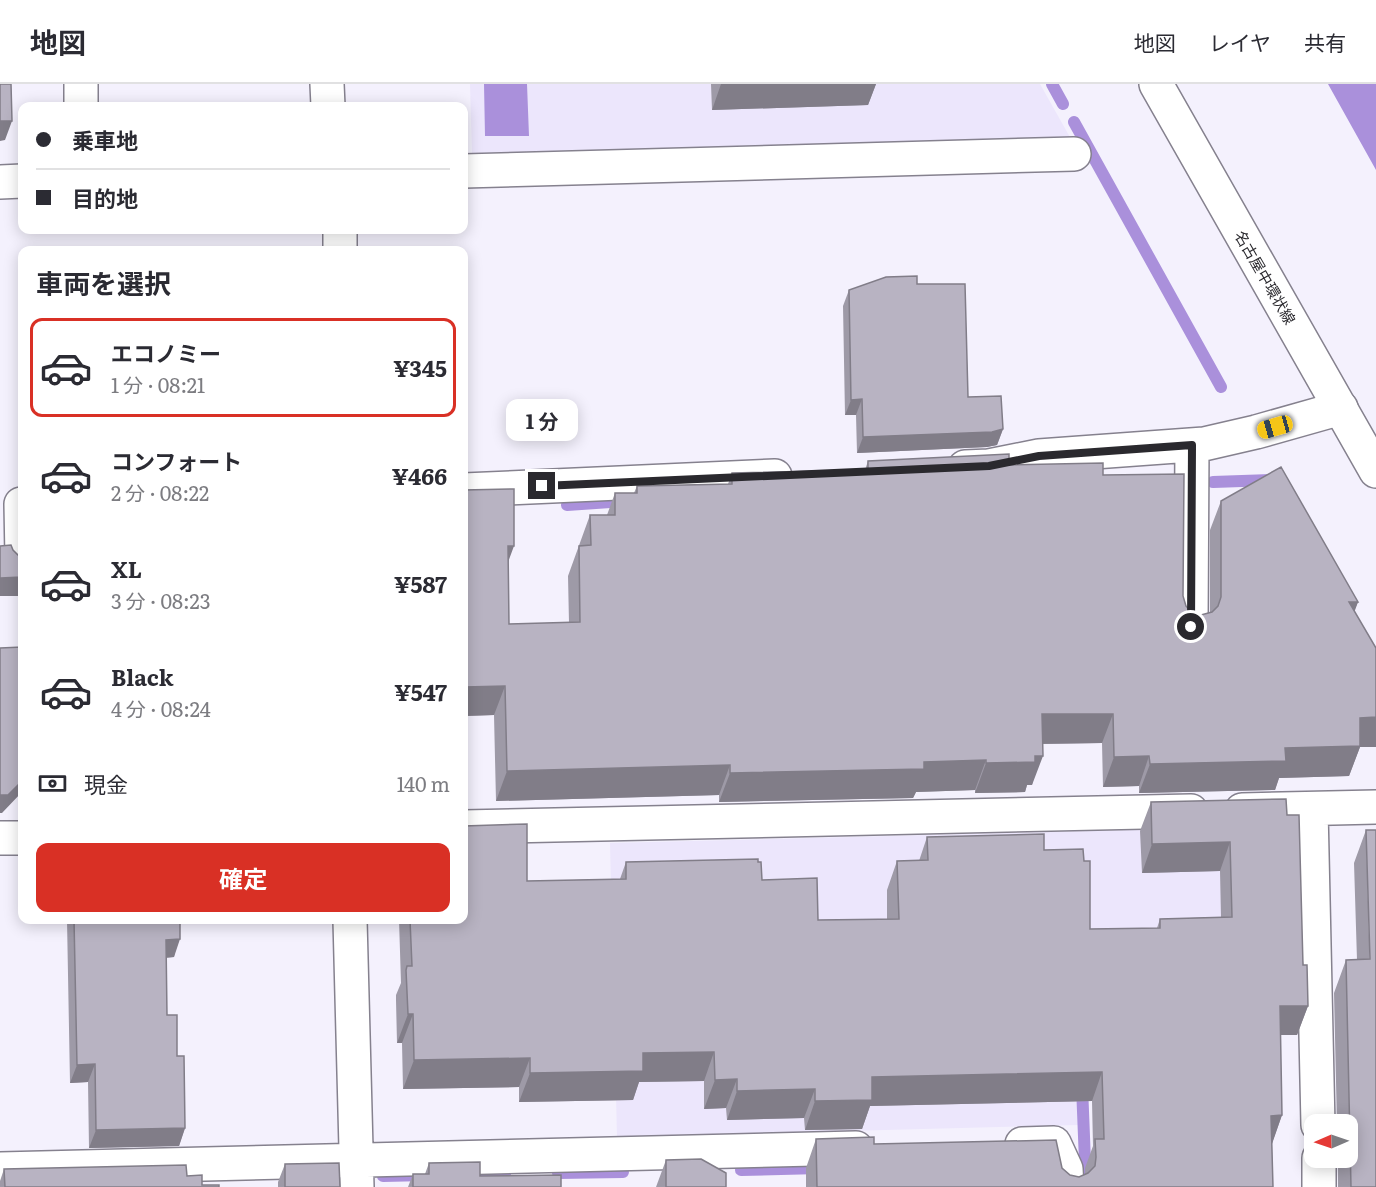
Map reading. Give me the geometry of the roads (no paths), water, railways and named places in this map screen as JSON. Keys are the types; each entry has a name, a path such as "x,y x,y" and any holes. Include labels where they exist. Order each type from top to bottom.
{"street":[{"path":"81,84 81,102"},
{"path":"327,84 328,102"},
{"name":"名古屋中環状線","path":"1156,84 1376,471"},
{"path":"468,171 1074,154"},
{"path":"0,182 18,182"},
{"path":"941,468 989,466 1039,456 1204,444 1341,408"},
{"path":"1191,627 1192,445"},
{"path":"468,490 798,475"},
{"path":"15,504 18,527"},
{"path":"468,827 1376,807"},
{"path":"1311,809 1318,1114"},
{"path":"0,838 18,838"},
{"path":"350,924 356,1174"},
{"path":"994,1145 1054,1143 1066,1169 1067,1187"},
{"path":"0,1168 356,1174 887,1147"},
{"path":"1319,1168 1319,1187"}],"waterway":[{"path":"1052,84 1063,104"},
{"path":"1074,122 1221,387"},
{"path":"1213,482 1271,480"},
{"path":"567,505 625,501"},
{"path":"1082,1086 1086,1187"},
{"path":"741,1170 820,1168"},
{"path":"558,1173 623,1172"},
{"path":"465,1175 505,1174"},
{"path":"383,1176 427,1175"}]}
